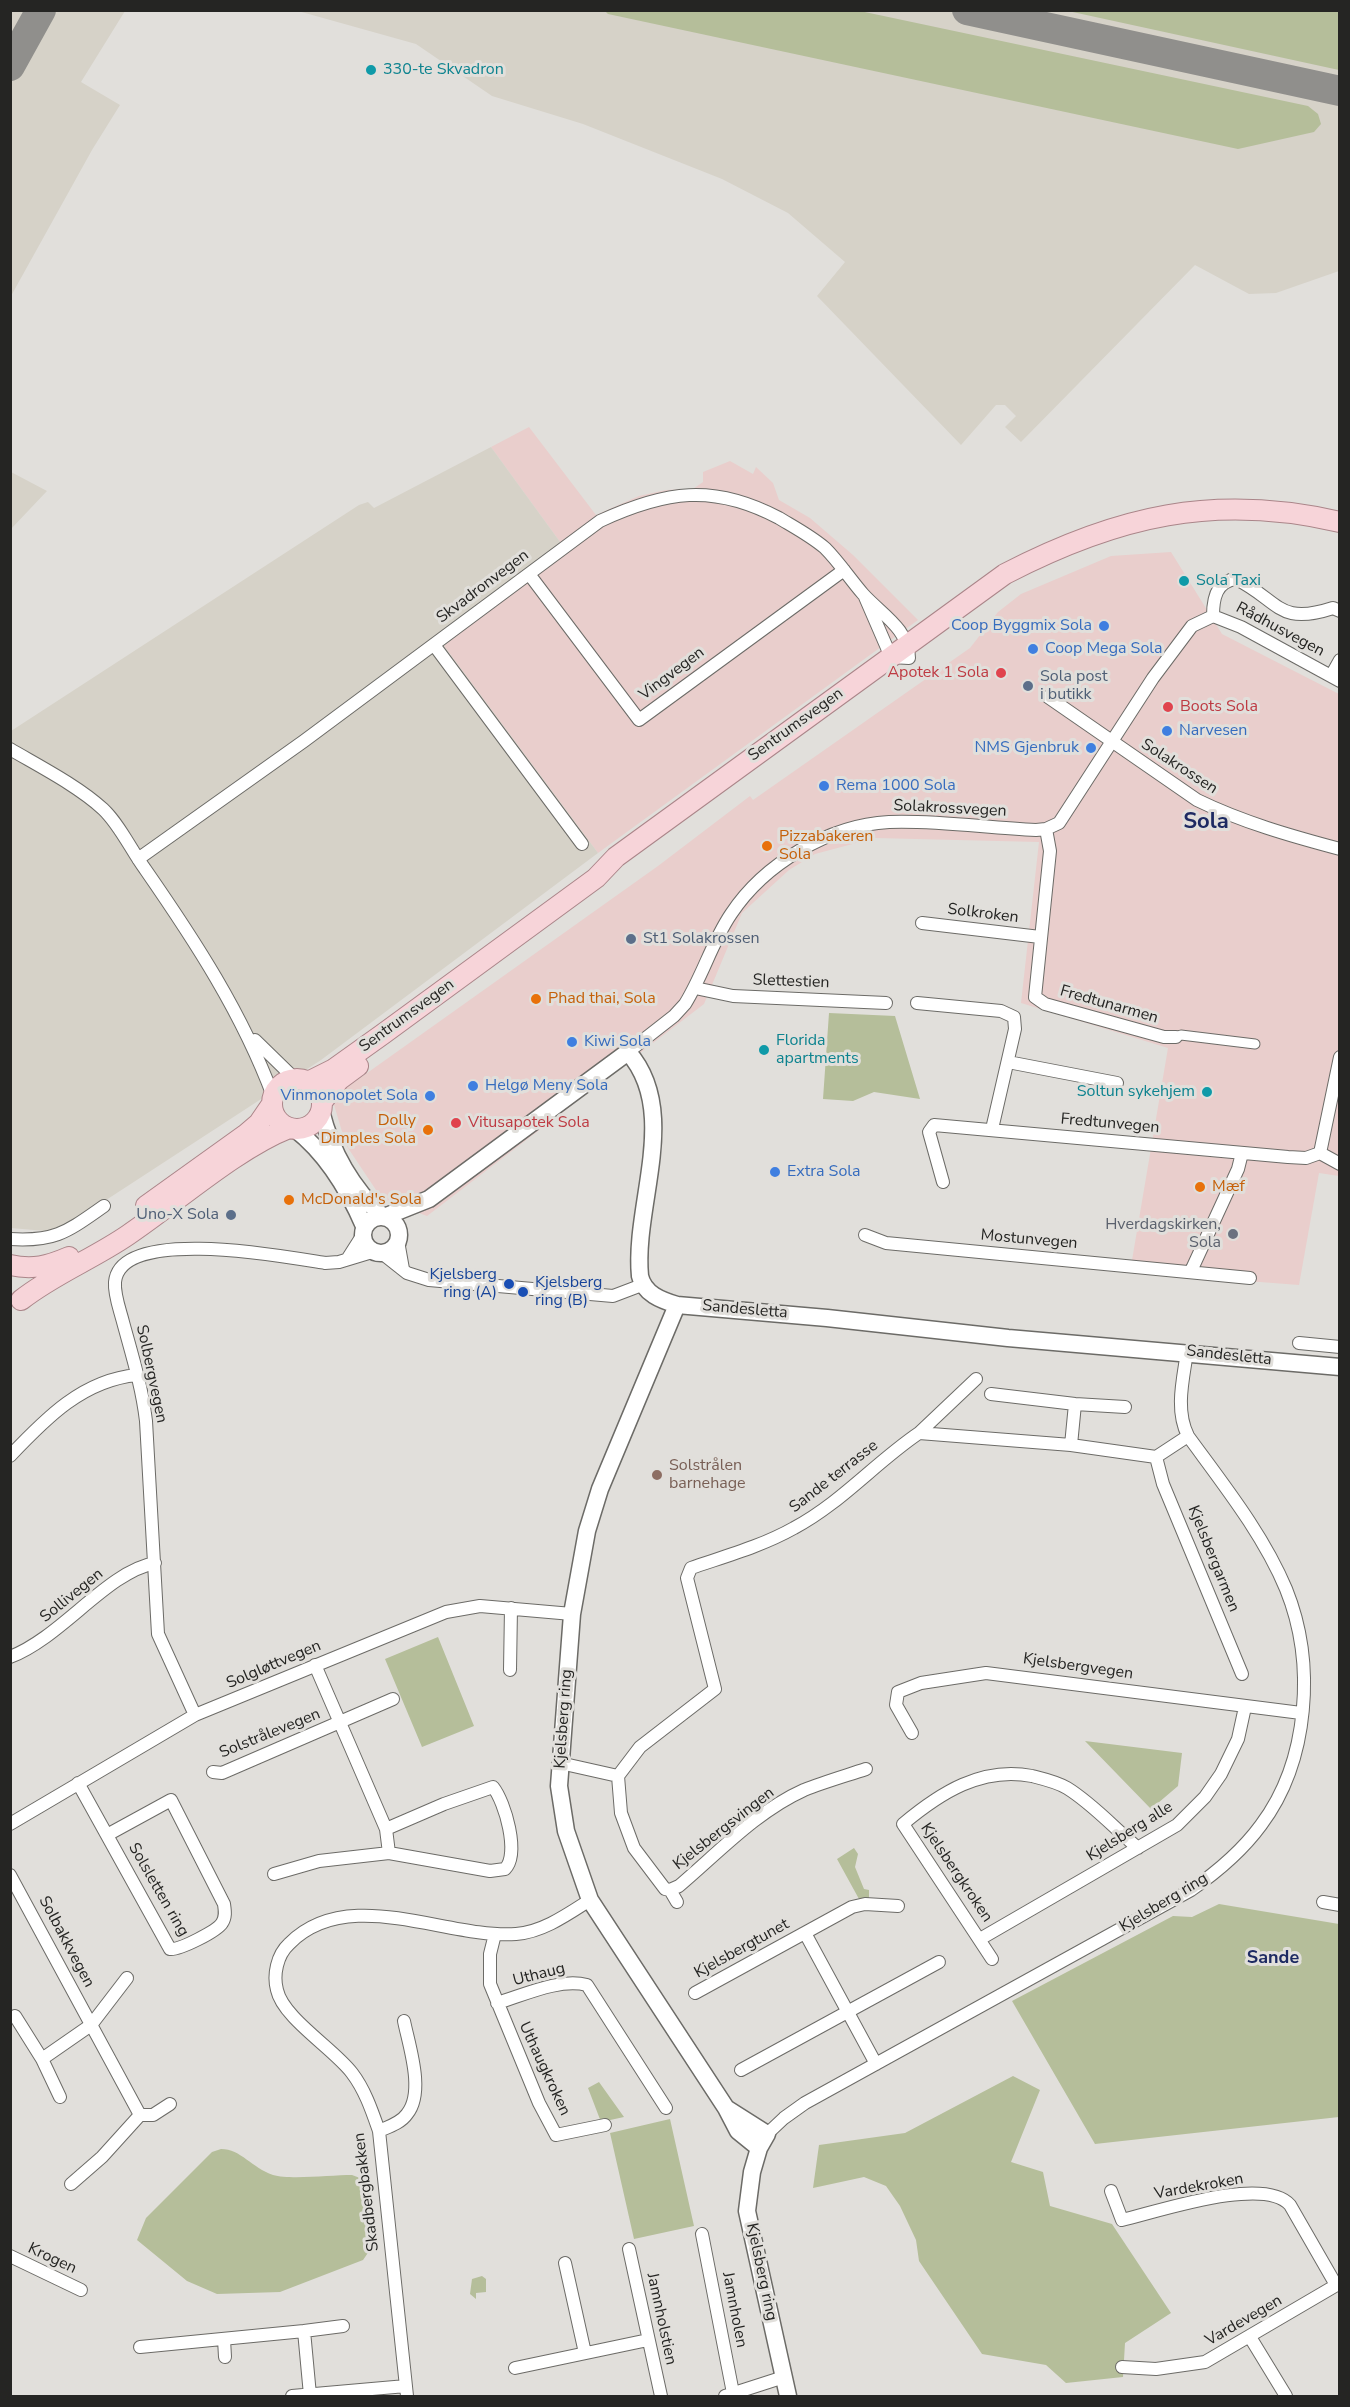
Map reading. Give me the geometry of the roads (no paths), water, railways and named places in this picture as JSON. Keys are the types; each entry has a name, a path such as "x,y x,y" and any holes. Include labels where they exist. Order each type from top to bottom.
{"main road":[{"name":"Sentrumsvegen","path":"16,1305 42,1284 91,1259 128,1236 261,1141 292,1129 308,1126 339,1080 643,852 1005,574 1067,543 1133,521 1195,510 1250,508 1306,514 1340,522"},
{"name":"Sentrumsvegen","path":"10,1265 29,1269 49,1266 84,1249 245,1135 259,1123 281,1084 334,1069 597,878 616,857 903,653 1012,583 1072,553 1136,532 1196,523 1248,520 1279,522 1340,535"},
{"path":"301,1080 320,1094 321,1106"},
{"path":"272,1100 277,1119 292,1129"},
{"path":"10,1265 20,1274 23,1282 16,1305"}],"street":[{"name":"Skvadronvegen","path":"138,859 434,645 600,521 638,504 696,495 718,496 759,508 808,536 824,548 865,597 903,653"},
{"name":"Vingvegen","path":"529,574 639,720 844,570"},
{"path":"1046,829 1063,819 1153,678 1192,626 1213,616 1215,594 1220,585 1228,579 1236,579 1279,609 1292,615 1310,615 1333,608 1340,611"},
{"name":"Skvadronvegen","path":"865,597 886,615 903,653"},
{"name":"Rådhusvegen","path":"1213,616 1233,623 1335,679 1340,660"},
{"path":"434,645 582,843"},
{"name":"Solakrossen","path":"1048,697 1197,800 1217,810 1340,849"},
{"path":"10,749 103,809 186,927 243,1024 267,1054 301,1080"},
{"name":"Solakrossvegen","path":"628,1052 674,1016 695,988 721,932 748,892 771,870 818,842 857,827 890,822 1046,829"},
{"name":"Solkroken","path":"1035,997 1050,851 1046,829"},
{"name":"Solkroken","path":"922,923 1040,937"},
{"name":"Slettestien","path":"695,988 733,996 886,1002"},
{"name":"Fredtunarmen","path":"1035,997 1045,1004 1164,1037 1176,1037"},
{"path":"917,1003 1001,1011 1014,1017 1015,1029 992,1129"},
{"path":"243,1024 272,1100"},
{"path":"1176,1037 1181,1035 1255,1044"},
{"path":"292,1129 315,1144 334,1170 351,1197 363,1231 364,1242 377,1253 418,1278 613,1296 642,1285 639,1266 652,1108 644,1074 628,1052 429,1199 383,1217"},
{"path":"1340,1057 1320,1153 1340,1164"},
{"path":"1008,1062 1117,1083"},
{"path":"321,1106 328,1138 338,1158 367,1201 383,1217"},
{"name":"Fredtunvegen","path":"943,1182 929,1132 931,1127 938,1125 1306,1158 1320,1153"},
{"path":"1191,1271 1238,1169 1242,1153"},
{"path":"377,1253 392,1250 429,1199"},
{"path":"10,1239 36,1241 51,1238 72,1229 104,1206"},
{"path":"348,1258 363,1231 376,1217 383,1217 392,1220 399,1238 403,1269"},
{"name":"Mostunvegen","path":"865,1235 886,1244 1250,1278"},
{"name":"Solbergvegen","path":"195,1715 160,1643 146,1421 115,1286 120,1268 140,1254 166,1249 216,1250 325,1263 377,1253"},
{"name":"Sandesletta","path":"642,1285 656,1296 677,1305 827,1318 1008,1338 1340,1367"},
{"name":"Kjelsberg ring","path":"677,1305 593,1509 572,1614 560,1763 566,1831 590,1900 726,2108 763,2141"},
{"path":"1299,1343 1340,1347"},
{"name":"Kjelsberg ring","path":"788,2397 747,2211 752,2172 763,2141 784,2118 805,2103 1191,1890 1211,1876 1248,1842 1280,1794 1296,1746 1304,1695 1302,1654 1286,1590 1263,1545 1188,1436 1181,1418 1187,1352"},
{"path":"10,1456 57,1409 82,1392 100,1382 137,1375"},
{"name":"Sande terrasse","path":"618,1776 640,1746 715,1689 693,1608 687,1572 691,1568 732,1556 794,1528 852,1488 919,1433 976,1379"},
{"path":"991,1394 1075,1404 1125,1407"},
{"path":"1071,1445 1075,1404"},
{"path":"919,1433 1071,1445 1156,1457 1188,1436"},
{"name":"Kjelsbergarmen","path":"1156,1457 1160,1474 1242,1674"},
{"name":"Sollivegen","path":"10,1657 42,1641 131,1569 155,1563"},
{"name":"Solgløttvegen","path":"10,1824 195,1715 446,1612 480,1606 572,1614"},
{"path":"510,1670 511,1608"},
{"name":"Solstrålevegen","path":"315,1665 338,1723 386,1829 389,1853"},
{"name":"Kjelsbergvegen","path":"912,1733 896,1705 898,1692 921,1683 986,1673 1301,1713"},
{"name":"Solstrålevegen","path":"213,1772 222,1773 393,1699"},
{"name":"Kjelsberg alle","path":"981,1939 1177,1825 1205,1797 1231,1756 1240,1732 1245,1707"},
{"path":"560,1763 618,1776"},
{"name":"Kjelsbergsvingen","path":"670,1890 679,1886 744,1831 783,1802 804,1791 866,1769"},
{"name":"Kjelsbergkroken","path":"992,1959 981,1939 903,1824 962,1784 997,1774 1020,1774 1064,1786 1082,1798 1138,1848"},
{"name":"Kjelsbergsvingen","path":"618,1776 621,1813 633,1848 665,1888 670,1890 677,1902"},
{"name":"Solsletten ring","path":"78,1783 170,1949 180,1948 220,1926 225,1917 224,1904 171,1800 107,1835"},
{"path":"274,1874 319,1861 389,1853 502,1871 507,1868 511,1859 510,1832 493,1787 444,1804 386,1829"},
{"name":"Solbakkvegen","path":"10,1875 140,2115"},
{"name":"Skadbergbakken","path":"406,2391 379,2131 372,2110 353,2074 282,2003 275,1975 282,1951 307,1930 326,1922 367,1916 495,1934 518,1934 532,1931 590,1900"},
{"path":"1323,1902 1340,1905"},
{"name":"Kjelsbergtunet","path":"695,1993 852,1906 865,1904 898,1906"},
{"name":"Kjelsbergtunet","path":"805,1933 876,2064"},
{"name":"Uthaug","path":"495,1934 490,1954 489,1984 497,2003 561,1985 578,1983 587,1985 666,2108"},
{"path":"741,2070 939,1962"},
{"name":"Solbakkvegen","path":"91,2025 127,1978"},
{"name":"Uthaugkroken","path":"497,2003 539,2103 556,2135 605,2125"},
{"path":"15,2016 42,2059 60,2097"},
{"path":"379,2131 407,2116 413,2104 415,2070 404,2021"},
{"path":"42,2059 91,2025"},
{"path":"71,2184 102,2157 140,2115 153,2115 170,2104"},
{"name":"Vardekroken","path":"1111,2191 1122,2220 1225,2196 1279,2196 1290,2205 1338,2284"},
{"name":"Jamnholen","path":"702,2234 729,2395"},
{"name":"Jamnholstien","path":"629,2249 661,2397"},
{"name":"Krogen","path":"10,2256 81,2290"},
{"path":"565,2263 585,2353"},
{"name":"Vardevegen","path":"1122,2367 1155,2369 1205,2362 1338,2284"},
{"path":"140,2347 343,2326"},
{"path":"303,2331 310,2394"},
{"path":"1250,2337 1286,2397"},
{"path":"224,2339 225,2357"},
{"path":"515,2368 648,2340"},
{"path":"729,2395 784,2377"},
{"path":"292,2397 310,2394 406,2391"}],"place":[{"name":"330-te Skvadron","path":"371,70"},
{"name":"Sola Taxi","path":"1184,581"},
{"name":"Coop Byggmix Sola","path":"1104,626"},
{"name":"Coop Mega Sola","path":"1033,649"},
{"name":"Apotek 1 Sola","path":"1001,673"},
{"name":"Sola post i butikk","path":"1028,686"},
{"name":"Boots Sola","path":"1168,707"},
{"name":"Narvesen","path":"1167,731"},
{"name":"NMS Gjenbruk","path":"1091,748"},
{"name":"Rema 1000 Sola","path":"824,786"},
{"name":"Pizzabakeren Sola","path":"767,846"},
{"name":"St1 Solakrossen","path":"631,939"},
{"name":"Phad thai, Sola","path":"536,999"},
{"name":"Kiwi Sola","path":"572,1042"},
{"name":"Florida apartments","path":"764,1050"},
{"name":"Helgø Meny Sola","path":"473,1086"},
{"name":"Soltun sykehjem","path":"1207,1092"},
{"name":"Vinmonopolet Sola","path":"430,1096"},
{"name":"Vitusapotek Sola","path":"456,1123"},
{"name":"Dolly Dimples Sola","path":"428,1130"},
{"name":"Extra Sola","path":"775,1172"},
{"name":"Mæf","path":"1200,1187"},
{"name":"McDonald's Sola","path":"289,1200"},
{"name":"Uno-X Sola","path":"231,1215"},
{"name":"Hverdagskirken, Sola","path":"1233,1234"},
{"name":"Kjelsberg ring (A)","path":"509,1284"},
{"name":"Kjelsberg ring (B)","path":"523,1292"},
{"name":"Solstrålen barnehage","path":"657,1475"}],"district":[{"name":"Sola","path":"1206,823"},
{"name":"Sande","path":"1273,1959"}]}
